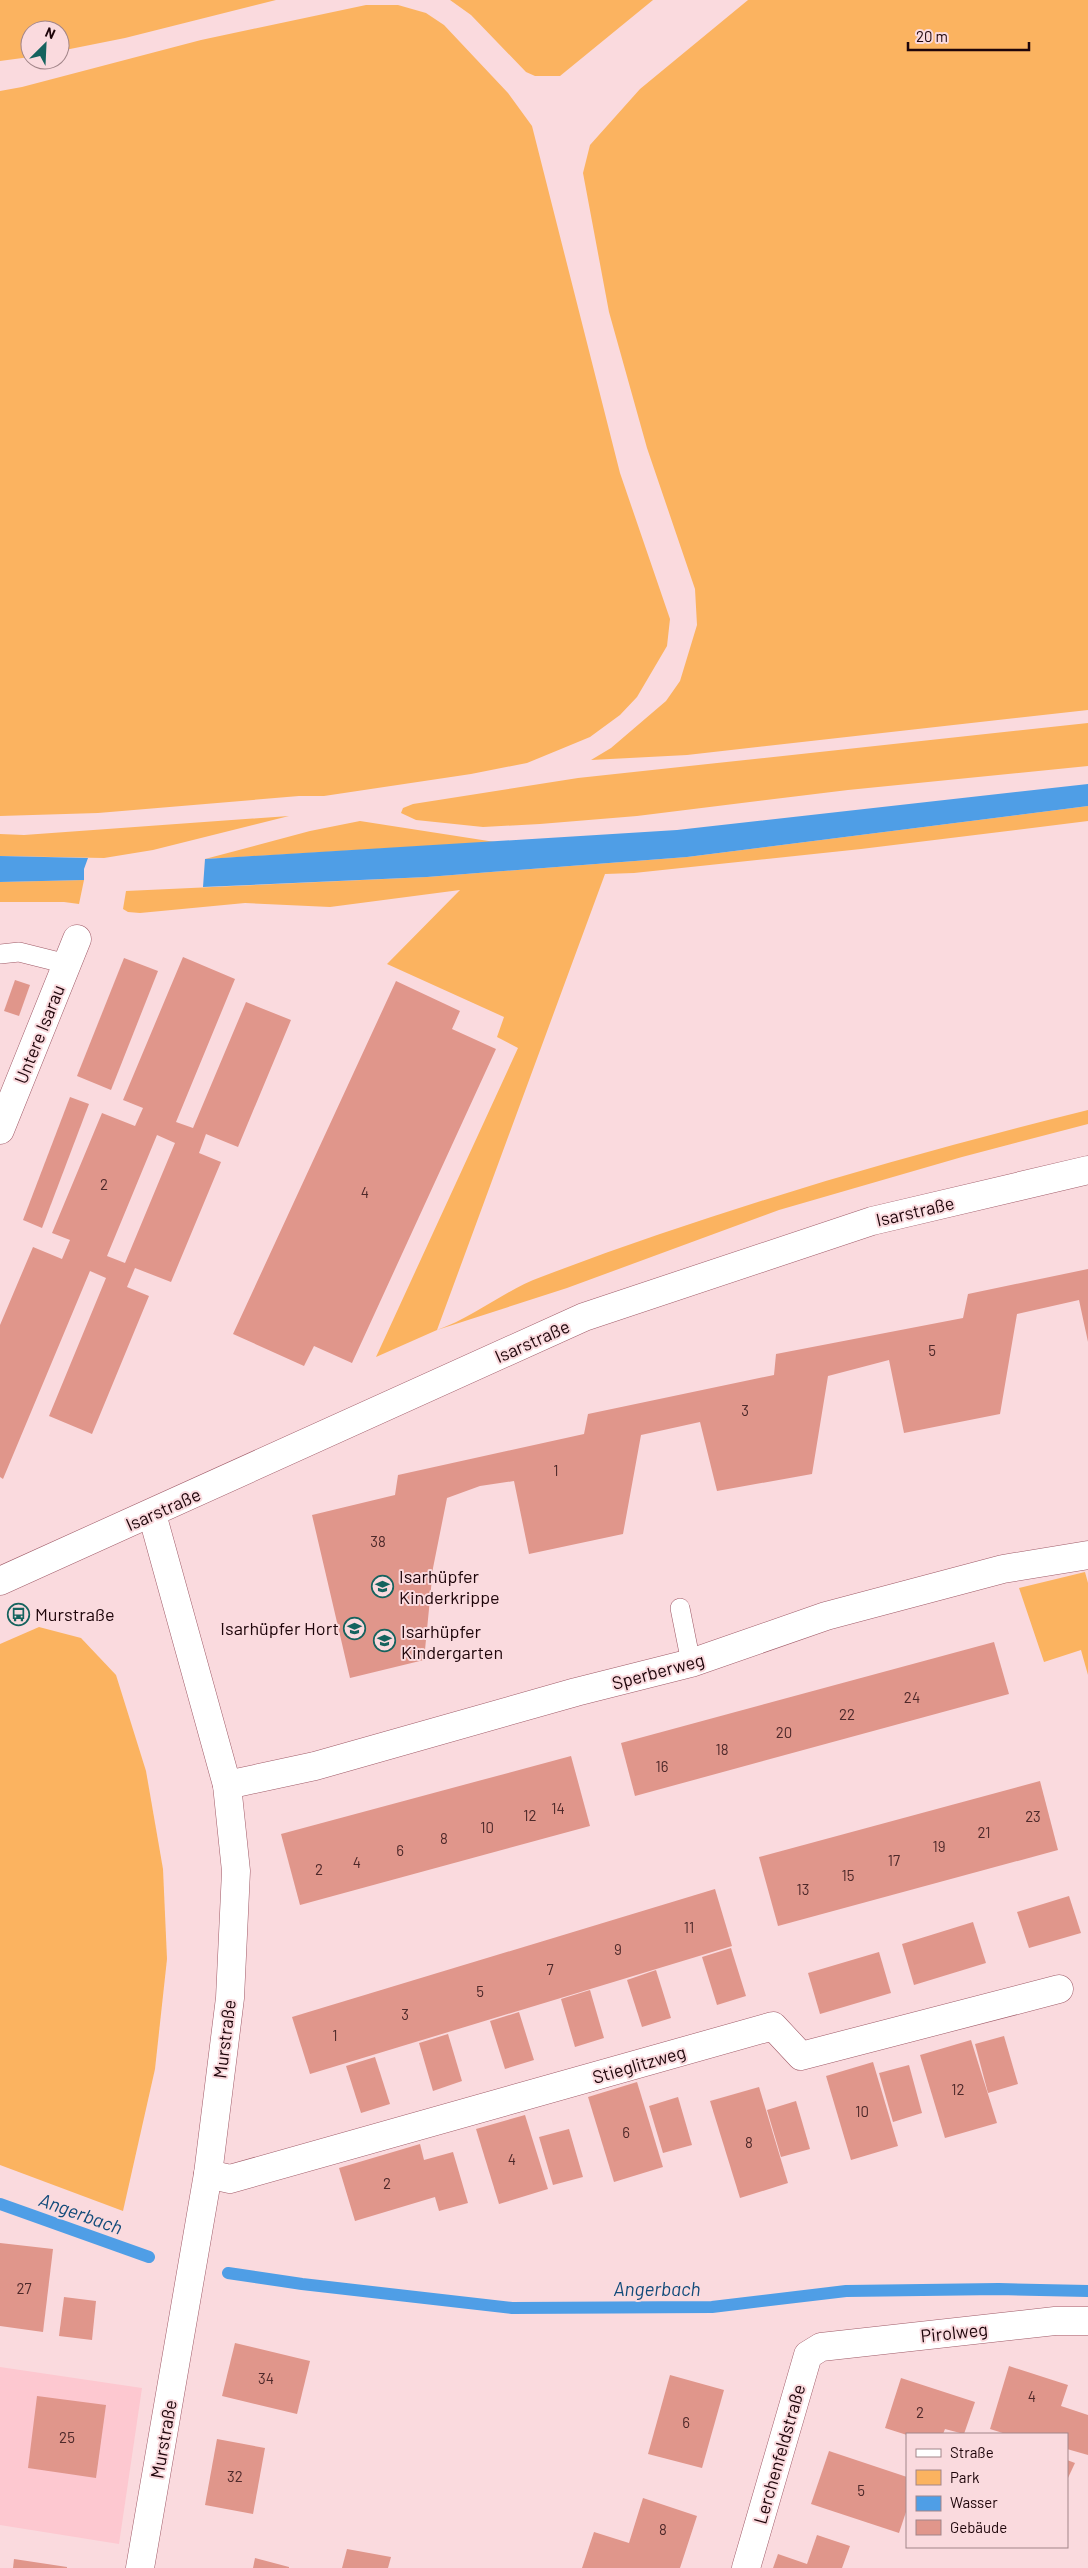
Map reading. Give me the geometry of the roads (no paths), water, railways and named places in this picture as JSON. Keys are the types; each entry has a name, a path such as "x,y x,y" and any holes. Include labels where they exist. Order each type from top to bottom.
{"street":[{"name":"Untere Isarau","path":"0,1130 77,938"},
{"name":"Isarstraße","path":"0,1581 152,1514 584,1317 872,1221 1088,1170"},
{"name":"Murstraße","path":"140,2568 208,2174 230,1998 236,1871 227,1785 152,1514"},
{"name":"Sperberweg","path":"227,1785 315,1766 576,1692 691,1663 826,1616 1003,1569 1088,1554"},
{"name":"Stieglitzweg","path":"208,2174 230,2178 773,2026 801,2056 1060,1989"},
{"name":"Pirolweg","path":"821,2347 1055,2321 1088,2321"},
{"name":"Lerchenfeldstraße","path":"746,2568 808,2355 821,2347"}],"lane":[{"path":"0,954 19,952 67,964"},
{"path":"680,1608 691,1663"}],"water":[{"path":"1088,784 1088,806 687,857 427,877 203,887 205,859 677,830"},
{"path":"0,856 88,858 84,869 84,880 0,882"}],"waterway":[{"name":"Angerbach","path":"0,2204 149,2257"},
{"name":"Angerbach","path":"228,2273 302,2284 512,2308 712,2307 846,2291 999,2289 1088,2291"}],"place":[{"name":"Isarhüpfer Kinderkrippe","path":"383,1586"},
{"name":"Murstraße","path":"19,1614"},
{"name":"Isarhüpfer Hort","path":"355,1628"},
{"name":"Isarhüpfer Kindergarten","path":"385,1641"}]}
